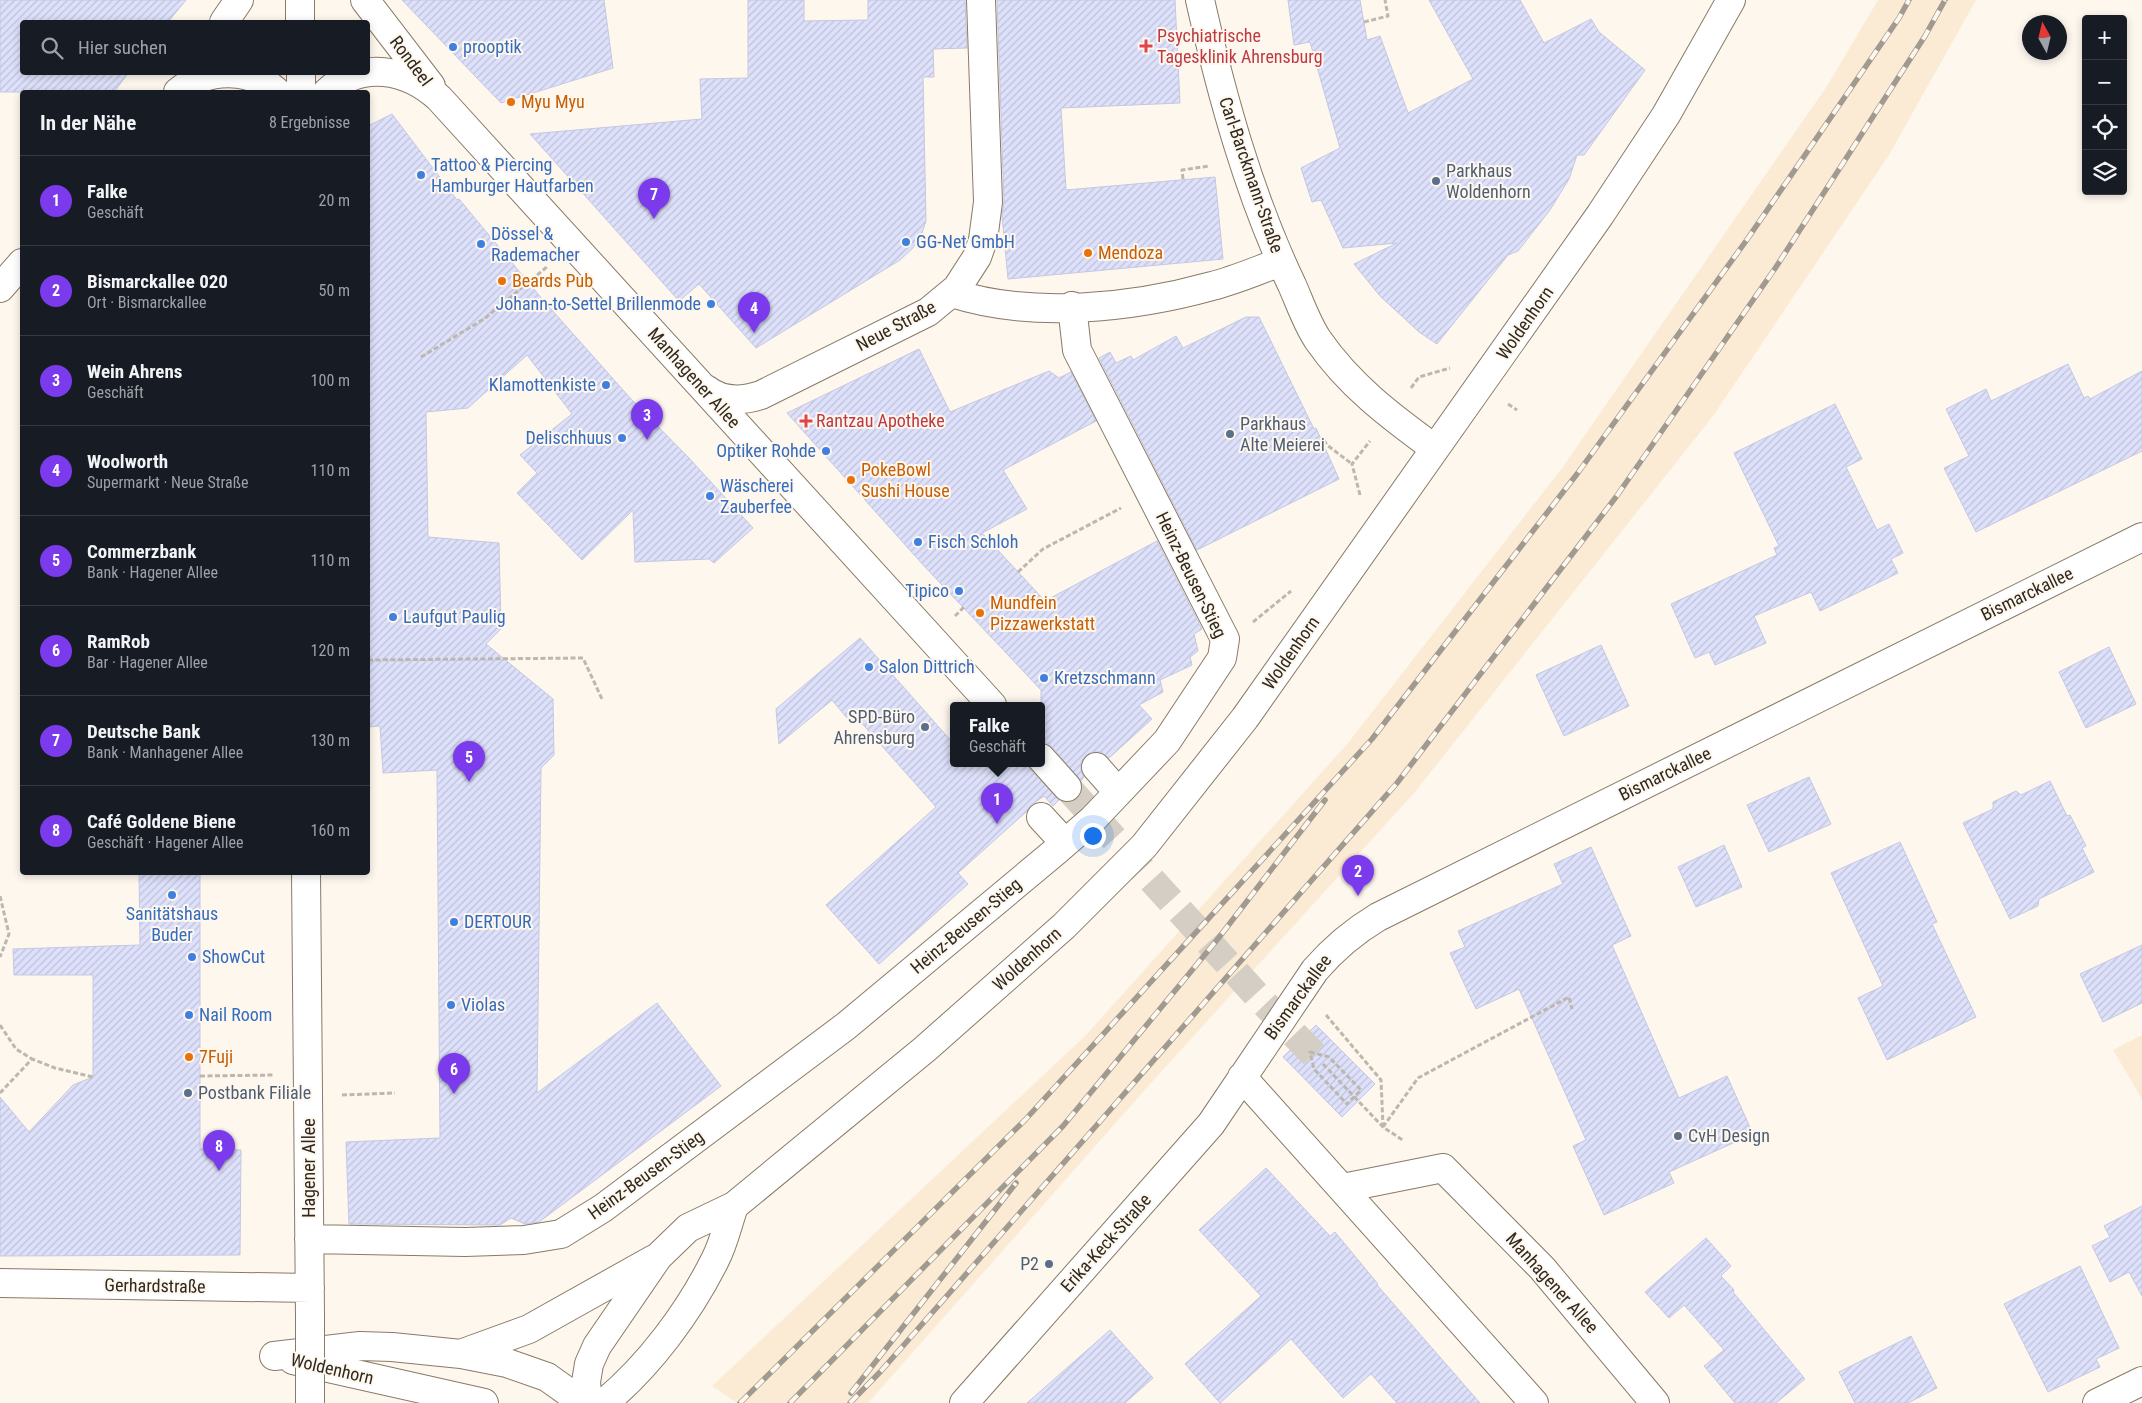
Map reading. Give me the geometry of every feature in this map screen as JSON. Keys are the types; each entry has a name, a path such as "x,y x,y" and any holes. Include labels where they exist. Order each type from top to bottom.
{"street":[{"path":"225,20 239,0"},
{"path":"300,0 300,20"},
{"name":"Rondeel","path":"365,0 439,98"},
{"name":"Neue Straße","path":"699,383 709,392 726,398 744,400 752,398 928,312 952,293 968,273 977,257 987,222 981,0"},
{"name":"Carl-Barckmann-Straße","path":"1200,0 1213,57 1242,161 1280,262 1317,339 1366,396 1434,448"},
{"name":"Woldenhorn","path":"588,1403 586,1382 589,1364 597,1346 658,1257 688,1228 734,1206 925,1049 1064,926 1144,846 1246,718 1610,200 1666,114 1732,0"},
{"name":"Manhagener Allee","path":"370,73 389,72 414,79 439,98 989,702"},
{"path":"177,90 187,75"},
{"path":"179,90 196,80 212,75"},
{"path":"240,75 254,78 274,90"},
{"path":"301,75 301,90"},
{"name":"Manhagener Allee","path":"330,90 340,83 359,75"},
{"name":"Carl-Barckmann-Straße","path":"952,293 1011,305 1072,306 1148,300 1188,292 1238,278 1280,262"},
{"path":"0,288 20,265"},
{"name":"Heinz-Beusen-Stieg","path":"309,1239 494,1241 524,1240 561,1234 602,1208 846,1026 1065,843 1167,741 1222,658 1225,639 1077,350 1072,306"},
{"name":"Bismarckallee","path":"1242,1077 1303,987 1329,953 1352,933 1378,917 2142,537"},
{"path":"1045,762 1067,787"},
{"path":"1096,767 1118,792"},
{"path":"1041,817 1065,843"},
{"name":"Hagener Allee","path":"306,875 310,1403"},
{"path":"1242,1077 1534,1403"},
{"name":"Erika-Keck-Straße","path":"964,1403 1211,1124 1242,1077"},
{"path":"1343,1188 1444,1168"},
{"name":"Manhagener Allee","path":"1444,1168 1542,1268 1655,1403"},
{"path":"604,1403 642,1368 698,1290 716,1258 734,1206"},
{"name":"Woldenhorn","path":"461,1354 529,1329 658,1257"},
{"name":"Gerhardstraße","path":"0,1283 310,1288"},
{"name":"Woldenhorn","path":"484,1403 274,1356 360,1346 408,1348 461,1354 507,1363 547,1378 568,1392 578,1403"},
{"path":"2096,1403 2142,1381"}],"path":[{"path":"1364,22 1388,16 1385,0"},
{"path":"421,357 484,319 573,245"},
{"path":"1324,440 1327,445 1352,464"},
{"path":"1018,572 1043,549 1150,492"},
{"path":"370,660 583,658 602,699"},
{"path":"0,896 9,934 0,957"},
{"path":"1303,987 1381,1080 1383,1127"},
{"path":"1383,1127 1418,1078 1569,997 1572,1009"},
{"path":"0,1024 16,1049 32,1059 55,1068 93,1076"},
{"path":"1310,1052 1329,1057 1342,1070 1361,1090 1355,1098 1347,1104 1314,1069 1310,1052"},
{"path":"0,1093 32,1059"},
{"path":"1323,1064 1383,1127 1444,1168"},
{"path":"200,1076 308,1074"},
{"path":"339,1096 395,1093"}],"shaded area":[{"path":"1878,0 1976,0 1889,155 1713,416 1415,792 1151,1083 868,1403 737,1403 712,1386 1086,1035 1348,743 1562,468 1827,86"},
{"path":"2142,1035 2142,1099 2113,1050"}],"building":[{"path":"0,0 186,0 170,20 20,20 20,75 127,75 116,90 20,90 20,92 0,92"},
{"path":"402,0 604,0 613,68 501,103"},
{"path":"748,0 804,0 804,21 868,20 868,0 965,0 967,48 933,49 934,77 923,77 926,221 921,236 912,249 900,260 756,348 699,284 679,301 530,134 702,119 700,79 748,78"},
{"path":"997,0 1175,0 1180,103 1061,108 1066,190 1215,177 1223,259 1008,279 1002,216 1004,201"},
{"name":"Parkhaus Woldenhorn","path":"1288,0 1360,0 1367,40 1380,36 1408,113 1473,79 1429,0 1520,0 1544,43 1591,19 1599,32 1645,70 1584,155 1577,155 1569,179 1550,210 1518,251 1508,255 1437,344 1419,332 1380,296 1354,264 1397,243 1343,248 1321,200 1312,202 1301,168 1340,148 1310,42 1294,45"},
{"path":"392,114 457,200 459,199 543,300 631,399 689,458 753,528 714,563 709,559 635,562 633,510 582,560 517,493 537,473 520,455 572,414 527,355 468,408 426,412 428,537 499,543 501,629 486,644 553,699 554,755 541,768 537,1093 657,1003 721,1086 539,1222 525,1224 511,1218 500,1225 349,1224 346,1142 440,1138 437,770 383,773 380,726 370,727 370,125"},
{"name":"Parkhaus Alte Meierei","path":"1246,317 1259,317 1314,429 1316,428 1339,479 1197,550 1099,358 1110,352 1116,363 1131,356 1133,360 1176,336 1183,348"},
{"path":"919,349 950,412 1049,371 1059,378 1071,372 1096,421 1003,470 1027,509 982,533 1045,601 1157,541 1202,629 1194,634 1198,651 1190,657 1192,665 1160,680 1163,692 1139,705 1152,719 1109,758 1101,752 1092,752 1085,756 1081,762 1081,771 1084,777 1081,781 1053,748 1045,743 1045,702 1041,702 1041,690 925,567 787,413"},
{"path":"2068,364 2084,398 2088,396 2090,399 2142,371 2142,451 1976,532 1944,468 1969,456 1946,409 1986,389 1991,401"},
{"path":"1835,404 1862,459 1846,467 1877,530 1889,524 1903,553 1891,559 1898,573 1820,611 1811,592 1754,616 1766,643 1715,665 1709,652 1695,658 1671,604 1777,555 1774,548 1779,546 1734,453"},
{"path":"860,638 950,740 950,767 1028,767 1059,800 1053,806 1044,796 1031,805 1026,812 958,873 968,884 879,964 826,905 936,807 858,719 852,724 832,700 779,744 776,709"},
{"path":"1601,645 1629,706 1564,736 1536,675"},
{"path":"2109,647 2136,704 2086,728 2059,672"},
{"path":"1809,777 1831,824 1769,852 1747,805"},
{"path":"2050,781 2067,816 2070,815 2086,846 2082,848 2094,872 2039,899 2038,906 2010,919 1963,823 1993,809 1993,802 2016,791 2021,795"},
{"path":"1900,842 1937,922 1932,924 1976,1017 1887,1060 1858,998 1883,986 1831,873"},
{"path":"1724,845 1742,887 1696,907 1678,867"},
{"path":"1591,847 1631,936 1612,945 1679,1098 1727,1076 1753,1134 1669,1172 1674,1183 1604,1215 1573,1146 1586,1140 1519,989 1476,1009 1450,953 1465,947 1458,931 1563,884 1554,864"},
{"path":"139,875 200,875 200,1149 241,1150 240,1255 0,1256 0,1097 29,1132 73,1085 93,1077 93,975 14,975 13,949 140,945"},
{"path":"2142,945 2142,1003 2103,1022 2080,974"},
{"path":"1316,1025 1375,1084 1342,1117 1283,1057"},
{"path":"1266,1168 1330,1236 1335,1232 1377,1285 1480,1403 1397,1403 1371,1374 1343,1398 1291,1339 1220,1403 1185,1364 1261,1296 1199,1230"},
{"path":"2142,1206 2142,1296 2129,1272 2110,1282 2092,1246 2110,1237 2104,1226"},
{"path":"1706,1238 1731,1266 1721,1276 1805,1379 1776,1403 1735,1403 1704,1366 1724,1350 1684,1305 1669,1318 1645,1292"},
{"path":"2080,1266 2119,1348 2096,1359 2100,1367 2048,1392 2004,1304"},
{"path":"1110,1330 1153,1378 1125,1403 1027,1403"},
{"path":"1911,1336 1937,1388 1908,1403 1855,1403 1839,1372"}],"tunnel":[{"path":"1067,787 1262,1001 1323,1064"}],"railway":[{"path":"740,1403 1025,1120 1372,739 1577,474 1746,241 1899,18 1909,0"},
{"path":"850,1403 881,1371 1397,783 1616,497 1776,267 1925,36 1945,0"},
{"path":"790,1403 1063,1126 1217,940 1325,800"},
{"path":"851,1393 1016,1183"}],"place":[{"name":"Psychiatrische Tagesklinik Ahrensburg","path":"1146,46"},
{"name":"prooptik","path":"453,47"},
{"name":"Myu Myu","path":"511,102"},
{"name":"Tattoo & Piercing Hamburger Hautfarben","path":"421,175"},
{"name":"Parkhaus Woldenhorn","path":"1436,181"},
{"name":"Deutsche Bank","path":"654,219"},
{"name":"GG-Net GmbH","path":"906,242"},
{"name":"Dössel & Rademacher","path":"481,244"},
{"name":"Mendoza","path":"1088,253"},
{"name":"Beards Pub","path":"502,281"},
{"name":"Johann-to-Settel Brillenmode","path":"711,304"},
{"name":"Woolworth","path":"754,333"},
{"name":"Klamottenkiste","path":"606,385"},
{"name":"Rantzau Apotheke","path":"806,421"},
{"name":"Parkhaus Alte Meierei","path":"1230,434"},
{"name":"Delischhuus","path":"622,438"},
{"name":"Wein Ahrens","path":"647,440"},
{"name":"Optiker Rohde","path":"826,451"},
{"name":"PokeBowl Sushi House","path":"851,480"},
{"name":"Wäscherei Zauberfee","path":"710,496"},
{"name":"Fisch Schloh","path":"918,542"},
{"name":"Tipico","path":"959,591"},
{"name":"Mundfein Pizzawerkstatt","path":"980,613"},
{"name":"Laufgut Paulig","path":"393,617"},
{"name":"Salon Dittrich","path":"869,667"},
{"name":"Kretzschmann","path":"1044,678"},
{"name":"SPD-Büro Ahrensburg","path":"925,727"},
{"name":"Commerzbank","path":"469,782"},
{"name":"Falke","path":"997,824"},
{"name":"Sanitätshaus Buder","path":"172,895"},
{"name":"Bismarckallee 020","path":"1358,896"},
{"name":"DERTOUR","path":"454,922"},
{"name":"ShowCut","path":"192,957"},
{"name":"Violas","path":"451,1005"},
{"name":"Nail Room","path":"189,1015"},
{"name":"7Fuji","path":"189,1057"},
{"name":"Postbank Filiale","path":"188,1093"},
{"name":"RamRob","path":"454,1094"},
{"name":"CvH Design","path":"1678,1136"},
{"name":"Café Goldene Biene","path":"219,1171"},
{"name":"P2","path":"1049,1264"}]}
